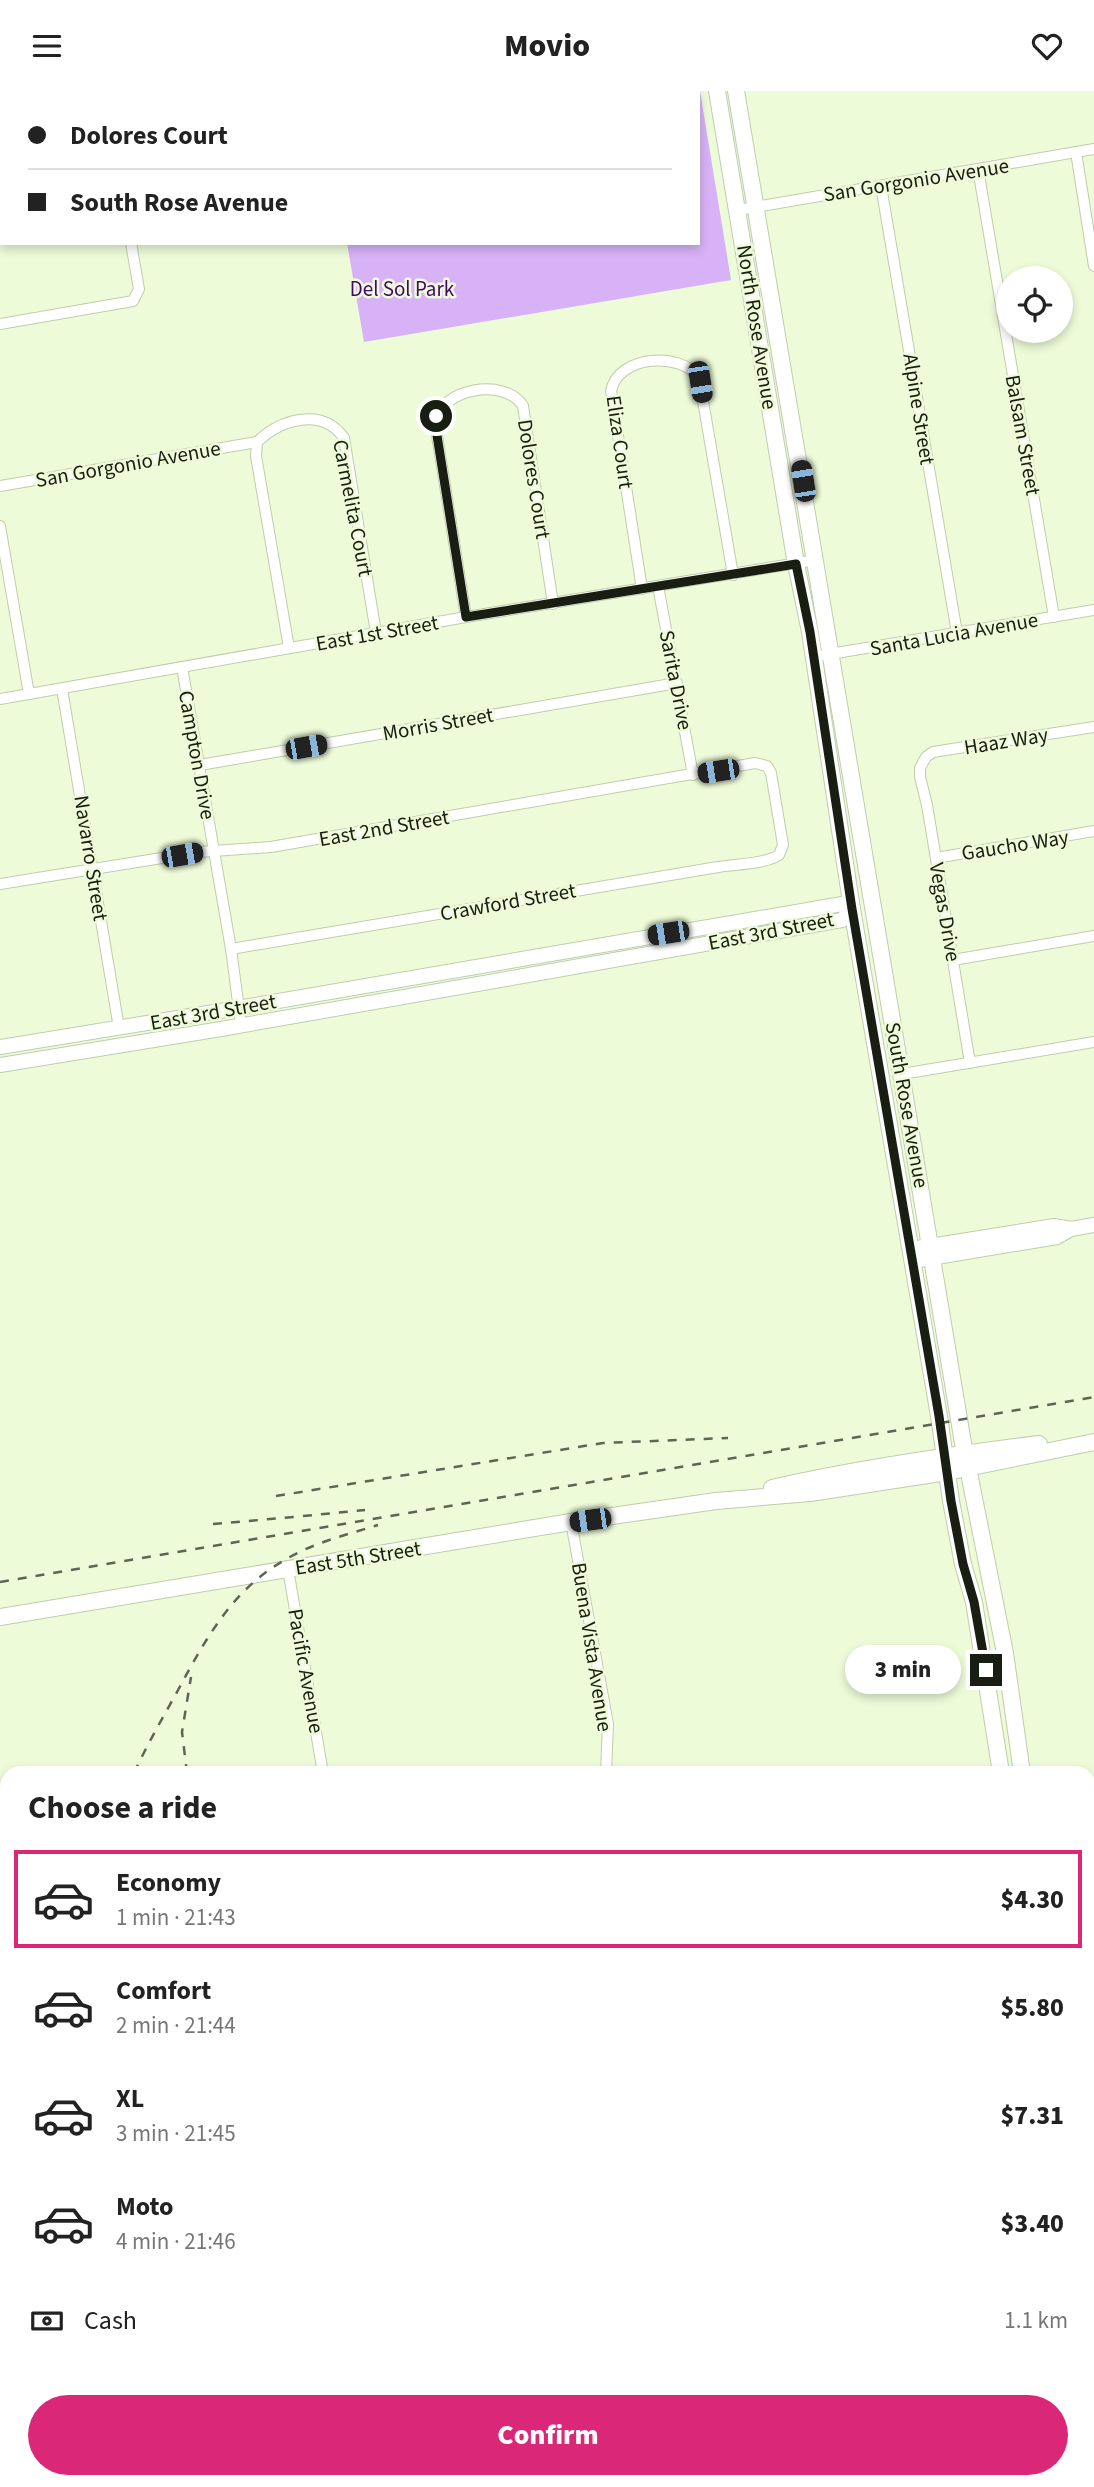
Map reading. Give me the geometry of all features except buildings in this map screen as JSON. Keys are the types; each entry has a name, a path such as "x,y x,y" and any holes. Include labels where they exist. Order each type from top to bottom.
{"main road":[{"name":"North Rose Avenue","path":"718,91 796,564"},
{"name":"North Rose Avenue","path":"736,91 816,560"},
{"name":"South Rose Avenue","path":"816,560 850,777 967,1461 1002,1639 1021,1766"},
{"name":"South Rose Avenue","path":"796,564 814,657 852,909 946,1464 963,1564 974,1602 1000,1766"},
{"path":"819,693 829,699 841,769 850,777"},
{"name":"East 5th Street","path":"0,1617 571,1522 716,1501 810,1493 946,1464 1094,1440"},
{"path":"988,1681 997,1689 1011,1766"}],"street":[{"name":"San Gorgonio Avenue","path":"738,210 1094,149"},
{"path":"1076,152 1094,266"},
{"name":"Balsam Street","path":"978,169 1054,617"},
{"name":"Alpine Street","path":"881,186 957,633"},
{"path":"0,324 133,301 139,289 131,245"},
{"name":"Eliza Court","path":"642,589 611,391 616,379 645,362 659,360 680,364 690,368 699,378 733,575"},
{"name":"Dolores Court","path":"466,617 435,423 443,405 478,390 500,392 514,397 523,407 553,604"},
{"name":"Carmelita Court","path":"257,442 281,423 307,419 328,423 344,438 376,633"},
{"name":"San Gorgonio Avenue","path":"0,486 257,442"},
{"path":"257,442 256,456 289,648"},
{"path":"0,526 29,694"},
{"name":"East 1st Street","path":"0,699 466,617 816,560"},
{"name":"Sarita Drive","path":"657,586 693,775"},
{"name":"Santa Lucia Avenue","path":"814,657 1094,610"},
{"name":"Campton Drive","path":"182,667 231,949 241,1025"},
{"name":"Morris Street","path":"200,765 677,683"},
{"name":"Navarro Street","path":"62,689 119,1028"},
{"name":"Haaz Way","path":"922,762 933,752 1094,727"},
{"name":"Vegas Drive","path":"922,762 920,777 970,1063"},
{"name":"East 2nd Street","path":"0,884 199,852 271,847 755,763 766,766 774,782 783,836 782,852"},
{"name":"Gaucho Way","path":"936,858 1094,831"},
{"name":"Crawford Street","path":"231,949 754,861 767,861 782,852"},
{"name":"East 3rd Street","path":"0,1047 842,904 852,909 842,919 0,1065"},
{"path":"852,909 872,906"},
{"path":"953,960 1094,936"},
{"path":"75,1035 78,1053"},
{"path":"902,1074 1094,1042"},
{"path":"912,1255 1057,1237 1071,1229 1094,1225"},
{"name":"Buena Vista Avenue","path":"571,1522 608,1724 606,1766"},
{"name":"Pacific Avenue","path":"288,1569 322,1766"}],"green space":[{"name":"Del Sol Park","path":"700,91 731,280 364,342 347,245 700,245"}],"railway":[{"path":"0,1582 1094,1397"},
{"path":"276,1496 603,1443 728,1438"},
{"path":"303,1516 365,1510"},
{"path":"213,1524 294,1517"},
{"path":"138,1766 209,1636 248,1587 283,1561 306,1549 378,1525"},
{"path":"186,1766 182,1732 191,1677"}],"route":[{"path":"436,416 466,617 796,564 810,632 852,909 904,1206 951,1501 986,1670"}]}
